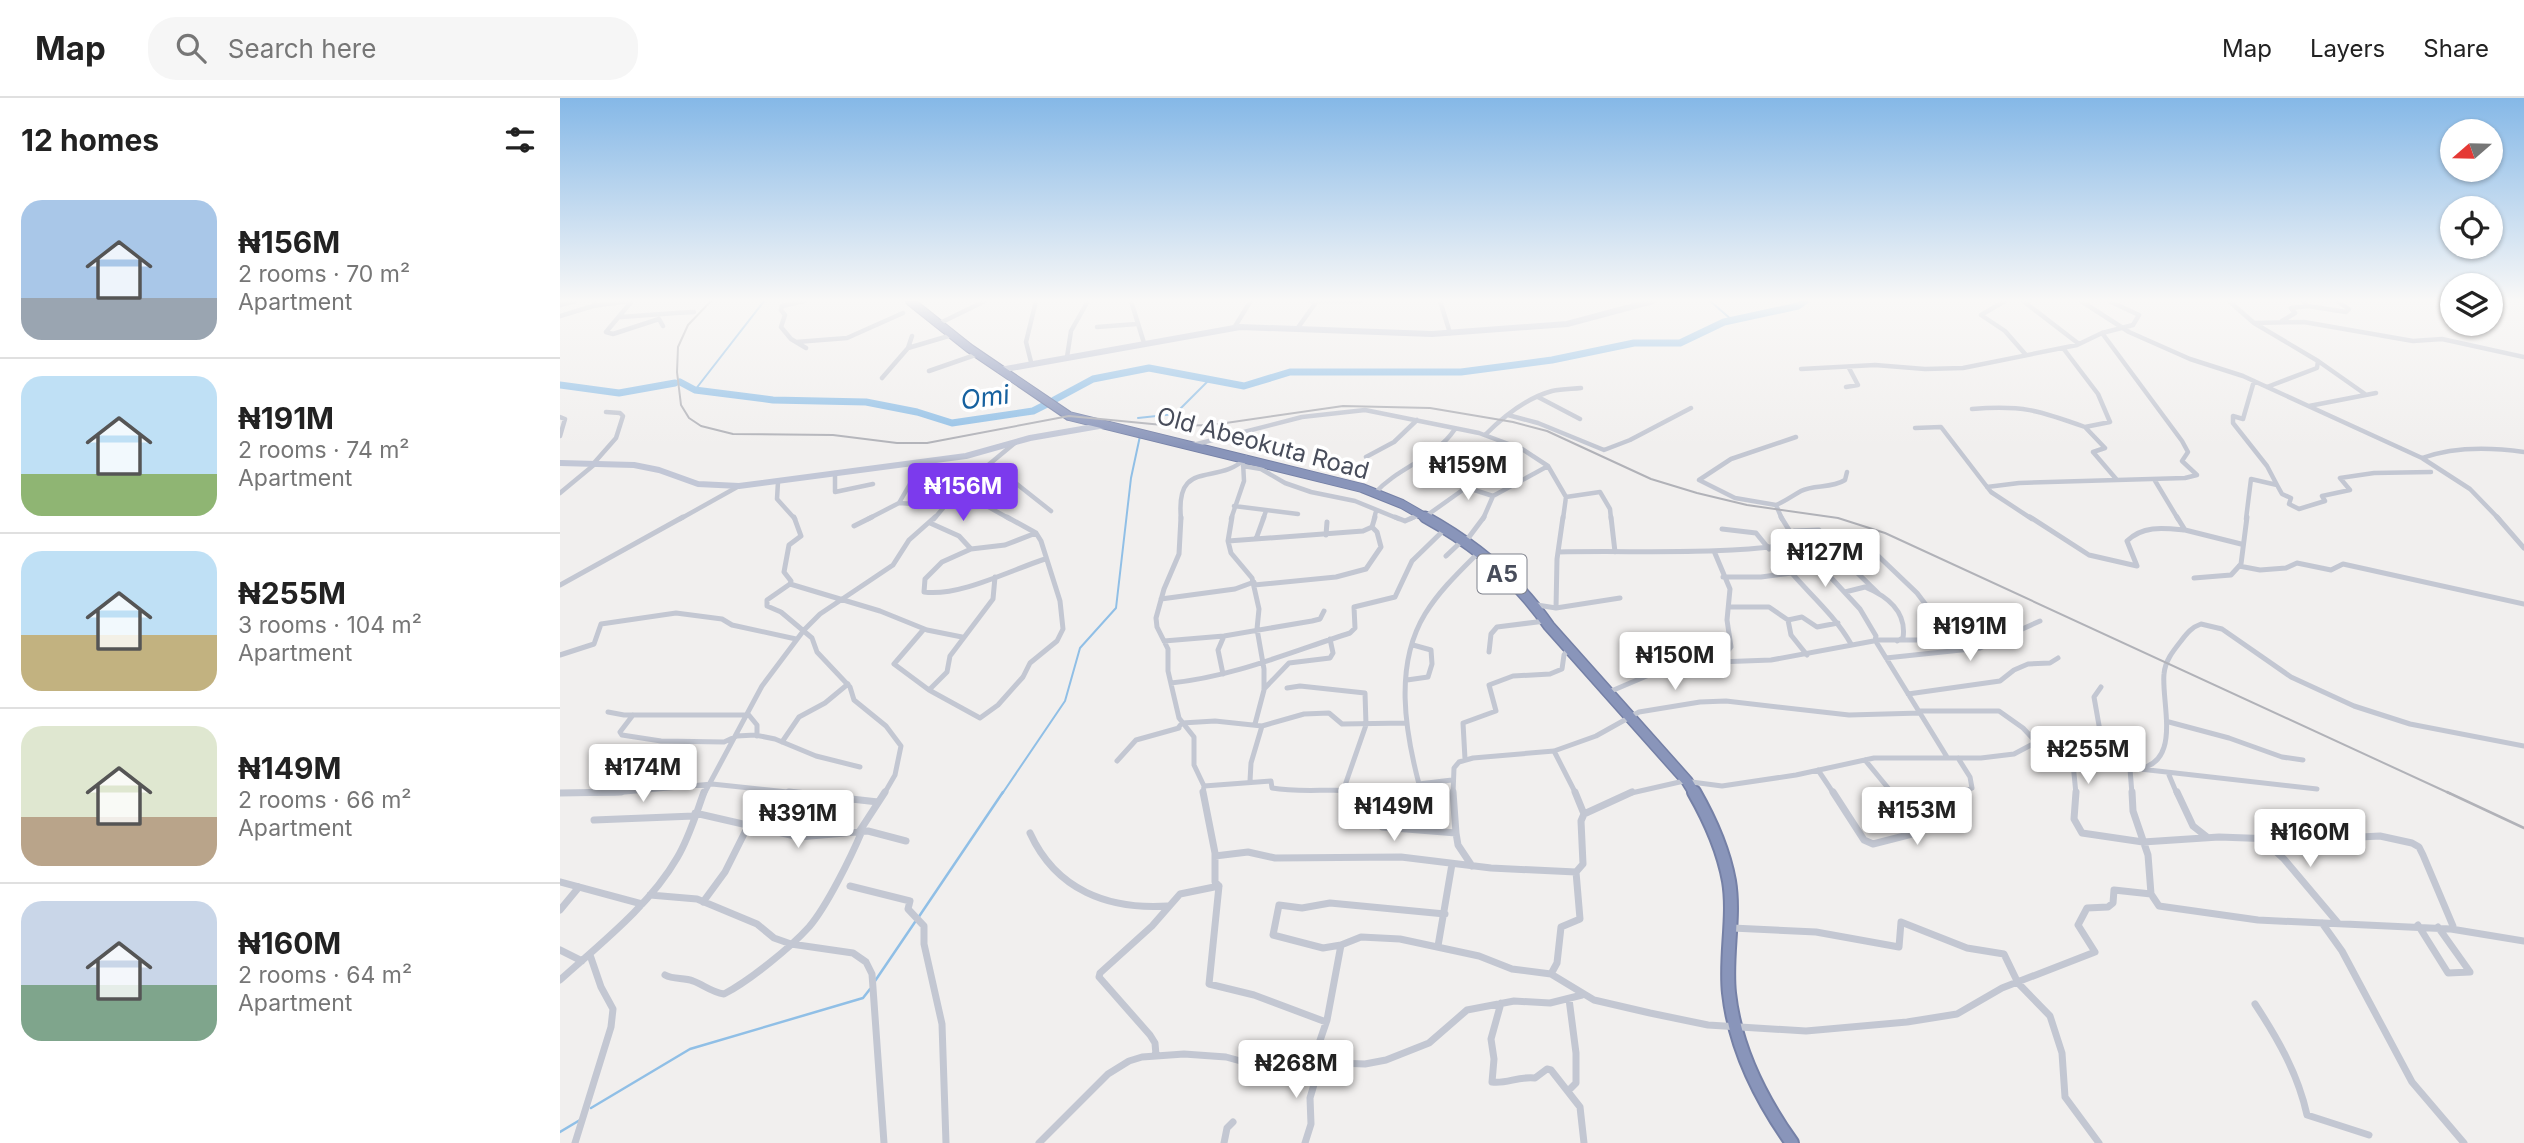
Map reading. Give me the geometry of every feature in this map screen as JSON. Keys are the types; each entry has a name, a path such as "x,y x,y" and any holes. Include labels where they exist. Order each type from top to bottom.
{"highway":[{"name":"Old Abeokuta Road","path":"972,350 1069,416 1193,444 1244,462 1342,482 1424,515 1465,540 1534,604 1545,621 1687,781 1714,827 1729,882 1729,991 1735,1026 1746,1061 1767,1108 1791,1143"}],"street":[{"path":"882,378 906,350"},
{"path":"1028,350 1031,362"},
{"path":"1067,358 1068,350"},
{"path":"1000,370 1031,362 1109,350"},
{"path":"2021,350 2026,355"},
{"path":"1801,369 1875,365 1948,369 2054,350"},
{"path":"2064,350 2098,394 2110,422 2085,427"},
{"path":"1987,487 2015,482 2076,483 2197,475 2182,460 2188,452 2174,427 2161,414 2135,371 2117,350"},
{"path":"2170,350 2254,381 2422,458 2470,489 2524,548"},
{"path":"2299,350 2365,394"},
{"path":"2491,350 2524,357"},
{"path":"929,371 978,354"},
{"path":"2267,387 2317,368 2318,361"},
{"path":"1846,387 1858,385 1849,368"},
{"path":"2254,381 2243,419 2233,416 2233,423 2267,466 2282,494 2291,498 2289,504 2299,509 2325,501 2322,496 2329,492 2350,490 2340,478 2374,473 2431,472"},
{"path":"1485,435 1502,417 1538,397 1557,390 1581,388"},
{"path":"2306,406 2376,393"},
{"path":"1538,397 1580,419"},
{"path":"1972,409 2007,406 2035,409 2085,427 2105,448 2093,452 2118,480"},
{"path":"1508,415 1538,423 1604,450 1630,440 1691,408"},
{"path":"1193,444 1333,412 1365,410 1485,435 1522,449 1548,467 1566,497 1558,552 1556,608"},
{"path":"560,493 595,463 616,438 623,416 620,412 606,412"},
{"path":"560,417 565,419 560,436"},
{"path":"1366,457 1381,450 1418,421"},
{"path":"560,463 650,468 698,484 739,485 966,456 1016,442 1105,425"},
{"path":"1915,428 1941,427 1991,492 2089,555 2137,566 2127,541 2131,536 2148,528 2185,530 2241,544"},
{"path":"1375,494 1396,472 1450,438 1455,429"},
{"path":"1796,437 1776,441 1699,480 1735,498 1776,505 1794,498 1801,491 1837,485 1844,480 1847,472"},
{"path":"560,980 642,904 678,857 707,786 737,736 762,686 796,639 820,614 893,565 899,558 903,545 930,523 958,490 1016,442"},
{"path":"2422,458 2436,453 2491,447 2524,452"},
{"path":"899,503 914,477 928,461"},
{"path":"1417,461 1454,477 1465,487 1493,496"},
{"path":"1454,477 1453,472 1458,461"},
{"path":"1244,462 1244,481 1234,506 1228,541 1231,553 1254,584 1259,609 1257,629 1264,690 1250,782"},
{"path":"1326,1022 1254,995 1209,984 1219,886 1215,882 1215,856 1202,797 1204,786 1194,765 1194,737 1182,726 1171,683 1168,649 1156,618 1179,554 1179,501 1184,485 1193,479 1244,462 1285,483 1311,492 1350,499 1405,522 1424,515 1465,487"},
{"path":"988,467 1003,473 1051,511"},
{"path":"1446,556 1465,540 1485,516 1493,496 1548,467"},
{"path":"835,473 835,492 873,484"},
{"path":"2154,479 2185,530"},
{"path":"2194,578 2231,575 2239,566 2251,479 2277,485"},
{"path":"778,482 777,499 794,517 801,536 789,545 784,572 791,581 790,584"},
{"path":"560,585 739,485"},
{"path":"924,629 894,664 929,690 980,718 998,705 1023,677 1030,663 1057,640 1063,629 1062,612 1036,533 958,490"},
{"path":"1566,497 1601,492 1610,509 1615,552"},
{"path":"854,526 899,503 943,506"},
{"path":"1776,505 1779,515 1794,531 1797,542 1865,617 1876,636 1875,640 1947,757"},
{"path":"1234,506 1298,514"},
{"path":"1256,539 1266,511"},
{"path":"1372,527 1376,511"},
{"path":"1326,535 1327,522"},
{"path":"930,523 960,535 968,541 971,549"},
{"path":"1161,599 1254,584 1336,577 1366,569 1381,548 1377,532 1372,527"},
{"path":"1228,541 1326,535 1372,527"},
{"path":"1171,683 1201,680 1223,674 1348,634 1354,629 1355,606 1395,597 1412,561 1446,527"},
{"path":"1722,529 1756,533 1838,623 1851,644"},
{"path":"1794,531 1819,530 1840,556 1893,604 1902,618 1904,635 1898,641"},
{"path":"1036,533 1005,545 971,549 942,562 925,579 925,594 995,577 1045,559"},
{"path":"2513,533 2524,535"},
{"path":"1558,552 1714,551 1770,548 1797,542"},
{"path":"1714,551 1730,589 1727,620 1731,647 1725,658 1718,661"},
{"path":"1609,692 1677,665 1771,660 1875,640 1941,640 1950,637 1917,593 1872,551"},
{"path":"1452,780 1419,784 1406,723 1406,665 1424,617 1479,552"},
{"path":"2239,566 2260,570 2286,568 2297,563 2331,570 2343,565 2524,604"},
{"path":"1725,578 1793,573"},
{"path":"929,690 947,672 945,666 949,654 992,601 995,577"},
{"path":"790,584 924,629 962,638"},
{"path":"665,975 673,979 692,979 701,987 724,994 741,985 791,944 810,926 850,858 863,820 897,772 901,746 886,726 854,700 848,684 817,652 812,638 766,604 767,600 790,584"},
{"path":"1845,592 1865,587 1879,594"},
{"path":"1534,604 1556,608 1620,598"},
{"path":"1730,607 1768,606 1780,609 1788,620 1794,642 1807,655"},
{"path":"1164,641 1224,636 1317,620 1323,617 1324,611"},
{"path":"560,655 594,644 598,625 676,613 722,619 728,625 796,639"},
{"path":"1788,620 1802,617 1817,627 1838,623"},
{"path":"1489,653 1491,634 1497,627 1545,621"},
{"path":"1886,658 1980,648 2040,621"},
{"path":"2134,769 2153,762 2166,745 2169,722 2164,674 2166,662 2183,636 2198,624 2221,628 2269,665 2370,712 2405,723 2524,746"},
{"path":"1223,674 1218,650 1224,636"},
{"path":"1264,690 1289,663 1330,658 1333,653 1330,639"},
{"path":"1407,680 1428,677 1432,664 1431,650 1413,645"},
{"path":"1465,759 1463,723 1496,711 1489,685 1513,676 1550,674 1562,669 1564,655 1569,648"},
{"path":"1909,694 2000,681 2014,670 2028,664 2050,663 2058,658"},
{"path":"782,742 799,717 825,703 848,684"},
{"path":"2093,760 2100,731 2094,697 2101,687"},
{"path":"1287,688 1363,691 1367,698 1366,725 1343,790"},
{"path":"1472,866 1458,845 1455,833 1452,780 1454,768 1465,759 1554,751 1596,736 1631,717 1661,708 1726,701 1849,715 1999,711 2023,728 2038,744 2093,760 2169,775 2241,781 2270,780 2317,789"},
{"path":"608,712 633,715 747,714 752,716 757,725 757,736"},
{"path":"1117,761 1136,740 1182,726 1215,721 1258,725 1329,713 1342,724 1406,723"},
{"path":"633,715 620,732 632,738 724,742 737,736 757,736 782,742 816,756 860,766"},
{"path":"2169,722 2230,738 2282,757 2303,760"},
{"path":"1551,974 1557,963 1561,927 1580,919 1576,872 1583,864 1581,821 1584,814 1626,794 1687,781 1707,786 1722,786 1889,756 2004,756 2038,744"},
{"path":"1554,751 1570,779 1584,814"},
{"path":"2072,753 2077,801 2074,819 2078,829 2090,835 2143,842 2210,838 2380,836 2412,843 2419,847 2452,918 2451,929"},
{"path":"1900,803 1911,796 1918,803 1972,788 1970,777 1958,758"},
{"path":"1818,770 1864,840 1873,844 1912,834 1900,803 1865,760"},
{"path":"2134,769 2132,802 2150,866 2151,894 2155,904 2166,908 2257,919 2438,927 2524,941"},
{"path":"2169,775 2189,820 2196,830 2210,838"},
{"path":"1204,786 1271,781 1272,788 1294,792 1343,790 1370,793 1381,797 1379,823 1386,829 1455,833"},
{"path":"560,793 614,793 718,785 878,802"},
{"path":"594,820 695,815 799,837 860,832 906,841"},
{"path":"704,902 725,872 748,826"},
{"path":"2127,841 2138,827"},
{"path":"1030,832 1035,846 1062,879 1120,903 1168,906"},
{"path":"2261,839 2287,861 2321,906 2338,923"},
{"path":"1215,856 1248,852 1275,858 1363,855 1472,866 1576,872"},
{"path":"1438,946 1452,864"},
{"path":"560,881 642,904"},
{"path":"850,886 910,901 908,909 924,926 925,944 942,1024 946,1143"},
{"path":"1156,1055 1154,1039 1136,1021 1116,990 1099,977 1183,892 1219,886"},
{"path":"560,910 579,887"},
{"path":"1445,914 1330,903 1302,908 1279,905 1273,935 1289,936 1311,948 1328,948 1361,937 1400,939 1490,959 1512,969 1551,974 1594,1000 1708,1025 1806,1031 1957,1014 1988,999 2003,988 2095,952 2078,925 2084,910 2113,903 2114,890 2151,894"},
{"path":"650,895 690,898 704,902 757,924 774,938 791,944 853,953 866,962 872,974 881,1142"},
{"path":"1729,929 1771,927 1864,939 1899,947 1901,922 1967,948 2004,954 2018,983 2050,1016 2062,1052 2065,1097 2099,1143"},
{"path":"2322,923 2342,951 2412,1082 2464,1143"},
{"path":"2418,925 2448,973 2470,972 2438,927"},
{"path":"1305,1143 1311,1124 1310,1098 1341,945"},
{"path":"560,950 582,961"},
{"path":"575,1143 611,1027 613,1009 597,979 590,955"},
{"path":"1038,1143 1108,1074 1129,1061 1156,1055 1209,1055 1255,1065 1317,1063 1356,1066 1386,1060 1429,1043 1467,1010 1522,1001 1544,1004 1582,995"},
{"path":"1569,999 1575,1041 1576,1083 1569,1090"},
{"path":"1501,1003 1491,1040 1494,1059 1492,1082 1501,1083 1519,1076 1535,1078 1547,1069 1569,1090 1583,1114 1584,1143"},
{"path":"2255,1004 2280,1041 2289,1067 2303,1090 2307,1115 2369,1135"},
{"path":"1224,1143 1227,1128 1233,1122"}],"waterway":[{"path":"695,390 726,350"},
{"name":"Omi","path":"1054,400 1093,379 1149,368 1244,386 1290,372 1461,372 1552,360 1601,350"},
{"path":"1138,418 1175,414 1209,380"},
{"name":"Omi","path":"680,382 695,390 773,400 866,402 917,412 952,423 1033,411 1047,404"},
{"name":"Omi","path":"560,385 619,393 675,383"},
{"path":"1002,794 1065,701 1080,648 1116,608 1131,478 1140,436"},
{"path":"918,918 1003,792"},
{"path":"875,981 915,922"},
{"path":"591,1108 690,1049 863,998 870,989"},
{"path":"560,1132 580,1120"}],"railway":[{"path":"678,350 677,372 681,405 689,418 701,426 733,434 833,435 897,443 927,443 1069,416 1173,426 1212,425 1343,406 1430,408 1513,422 1547,431 1651,479 1697,493 1747,505 1838,518 1885,533 2451,794"},
{"path":"2447,792 2524,828"}]}
